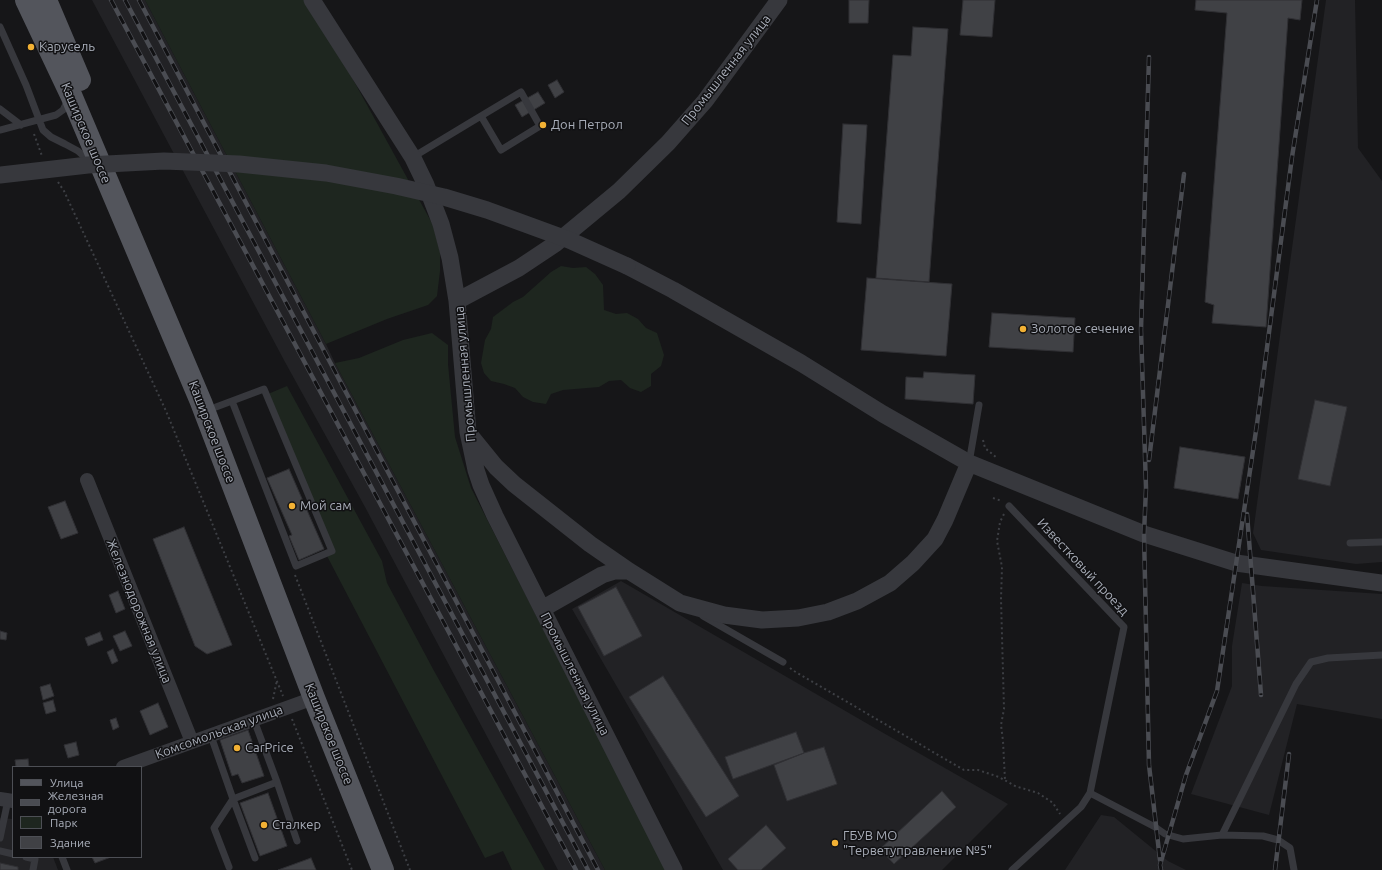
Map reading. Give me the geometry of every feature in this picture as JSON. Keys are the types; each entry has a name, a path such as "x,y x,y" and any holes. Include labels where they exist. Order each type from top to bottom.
{"main road":[{"name":"Каширское шоссе","path":"26,0 71,95 201,402 314,698 383,870"},
{"name":"Каширское шоссе","path":"46,0 127,200 224,404 320,679 395,870"}],"street":[{"path":"312,0 413,158 426,185 441,224 450,258 457,301"},
{"name":"Промышленная улица","path":"674,870 494,516 481,485 476,470 468,432 457,301 519,268 555,244 619,191 668,143 705,101 779,0"},
{"path":"0,175 88,165 164,161 239,164 320,172 402,187 444,197 487,210 569,240 627,266 673,290 788,356 883,414 969,463 1144,534 1236,562 1382,583"},
{"path":"468,432 496,467 514,484 590,544 629,571 680,603 724,615 762,620 798,618 828,612 857,601 890,583 914,563 935,539 945,520 969,463"},
{"name":"Железнодорожная улица","path":"87,480 192,742"},
{"path":"542,609 602,575 615,571 629,571"},
{"name":"Комсомольская улица","path":"126,766 314,698"}],"lane":[{"path":"0,27 2,39 26,85 43,130 46,134 78,151 104,176"},
{"path":"413,158 481,116 521,92 540,126 501,150 481,116"},
{"path":"0,130 60,113 66,106 71,95"},
{"path":"0,109 21,125"},
{"path":"264,389 332,551 296,566 224,404 264,389"},
{"path":"969,463 979,405"},
{"name":"Известковый проезд","path":"1009,506 1124,628 1090,793 1081,807 1012,870"},
{"path":"1350,543 1382,542"},
{"path":"680,603 783,662"},
{"path":"1222,835 1296,684 1311,662 1328,658 1382,655"},
{"path":"254,720 298,841"},
{"path":"211,736 255,858"},
{"path":"229,867 214,828 233,799 276,782"},
{"path":"1090,793 1168,835 1183,839 1222,835 1263,836 1278,840 1290,848 1294,870"},
{"path":"0,838 7,800"},
{"path":"0,851 12,854"},
{"path":"31,858 36,859 33,870"},
{"path":"62,858 67,870"}],"path":[{"path":"30,122 43,158"},
{"path":"56,180 64,191 166,411 288,707 352,870"},
{"path":"975,430 979,432 982,437 985,448 996,458 1002,461"},
{"path":"1005,780 1001,726 1004,709 1001,599 1002,567 997,541 1000,522 1009,506"},
{"path":"296,575 410,870"},
{"path":"783,662 794,671 964,770 978,770 999,777 1015,786 1038,793 1052,803 1065,822"},
{"path":"272,702 277,680"}],"shaded area":[{"path":"92,0 145,0 335,363 605,870 558,870 365,507 285,362"},
{"path":"1326,0 1355,0 1358,148 1382,181 1382,562 1356,564 1261,550 1253,533"},
{"path":"621,581 1008,804 942,870 723,870 572,609"},
{"path":"1242,583 1262,586 1382,594 1382,719 1297,704 1269,815 1191,794 1232,686 1232,646"},
{"path":"1101,815 1114,817 1168,861 1186,870 1065,870"},
{"path":"0,818 12,819 12,858 53,858 58,870 0,870"}],"green space":[{"path":"145,0 305,0 350,74 433,225 440,252 440,271 437,296 428,305 387,319 326,344"},
{"path":"561,266 573,268 586,267 595,274 603,285 604,310 616,314 627,313 638,319 646,328 657,333 664,355 661,366 651,374 651,386 641,392 630,388 621,380 609,381 599,387 563,390 551,394 546,404 533,402 523,397 515,388 491,381 484,373 481,363 485,340 491,329 493,317 513,302 523,297 551,272"},
{"path":"432,333 448,345 448,364 455,437 471,488 666,870 605,870 335,363 359,358 403,340"},
{"path":"287,386 382,561 387,583 545,870 512,870 503,851 485,858 327,556 335,552 268,394"}],"building":[{"path":"849,0 869,0 868,23 849,23"},
{"path":"963,0 995,0 992,37 960,35"},
{"path":"1196,0 1302,0 1300,20 1288,18 1266,327 1212,323 1214,305 1205,302 1227,13 1195,10"},
{"path":"913,27 948,29 929,282 876,278 893,55 911,56"},
{"path":"557,80 564,92 555,98 548,85"},
{"path":"538,92 545,103 522,117 515,105"},
{"path":"843,124 867,125 861,224 837,222"},
{"path":"867,278 952,284 946,356 861,350"},
{"path":"992,313 1075,318 1073,352 989,347"},
{"path":"924,372 975,375 973,404 905,399 906,377 923,378"},
{"path":"1315,400 1347,407 1330,486 1298,479"},
{"path":"1180,447 1245,457 1238,499 1174,488"},
{"name":"Мой сам","path":"289,469 324,549 299,560 289,536 292,535 267,478"},
{"path":"65,501 78,533 61,539 48,507"},
{"path":"184,527 232,645 207,654 195,646 153,539"},
{"path":"616,587 642,636 604,656 578,607"},
{"path":"118,591 125,609 116,613 109,595"},
{"path":"0,631 7,633 6,640 0,639"},
{"path":"125,631 132,646 120,651 113,636"},
{"path":"100,632 103,640 88,646 85,638"},
{"path":"113,649 118,661 112,664 107,652"},
{"path":"663,676 739,796 706,817 629,697"},
{"path":"50,684 54,696 43,700 40,687"},
{"path":"53,700 56,711 46,714 43,703"},
{"path":"158,703 168,727 150,735 140,711"},
{"path":"116,718 119,727 113,730 110,720"},
{"path":"248,730 264,776 242,783 238,774 232,776 220,740"},
{"path":"796,732 804,753 733,779 725,757"},
{"path":"76,742 79,755 68,758 64,745"},
{"path":"824,747 837,784 787,801 774,765"},
{"path":"28,759 29,766 16,766 15,760"},
{"path":"942,791 956,807 894,864 880,849"},
{"name":"Сталкер","path":"268,793 287,846 260,856 240,803"},
{"path":"766,825 786,848 761,870 738,870 728,859"},
{"path":"92,858 108,858 95,863"},
{"path":"311,858 316,870 278,870"},
{"path":"0,863 18,867 18,870 0,870"}],"railway":[{"path":"111,0 576,870"},
{"path":"125,0 588,870"},
{"path":"139,0 598,870"},
{"path":"1161,870 1160,865 1186,775 1217,691 1257,424 1292,157 1317,0"},
{"path":"1149,57 1141,330 1146,488 1144,534 1149,765 1160,860"},
{"path":"1149,460 1184,174"},
{"path":"1247,514 1261,695"},
{"path":"1275,870 1289,754"}],"place":[{"name":"Карусель","path":"31,47"},
{"name":"Дон Петрол","path":"543,125"},
{"name":"Золотое сечение","path":"1023,329"},
{"name":"Мой сам","path":"292,506"},
{"name":"CarPrice","path":"237,748"},
{"name":"Сталкер","path":"264,825"},
{"name":"ГБУВ МО \"Терветуправление №5\"","path":"835,843"}]}
